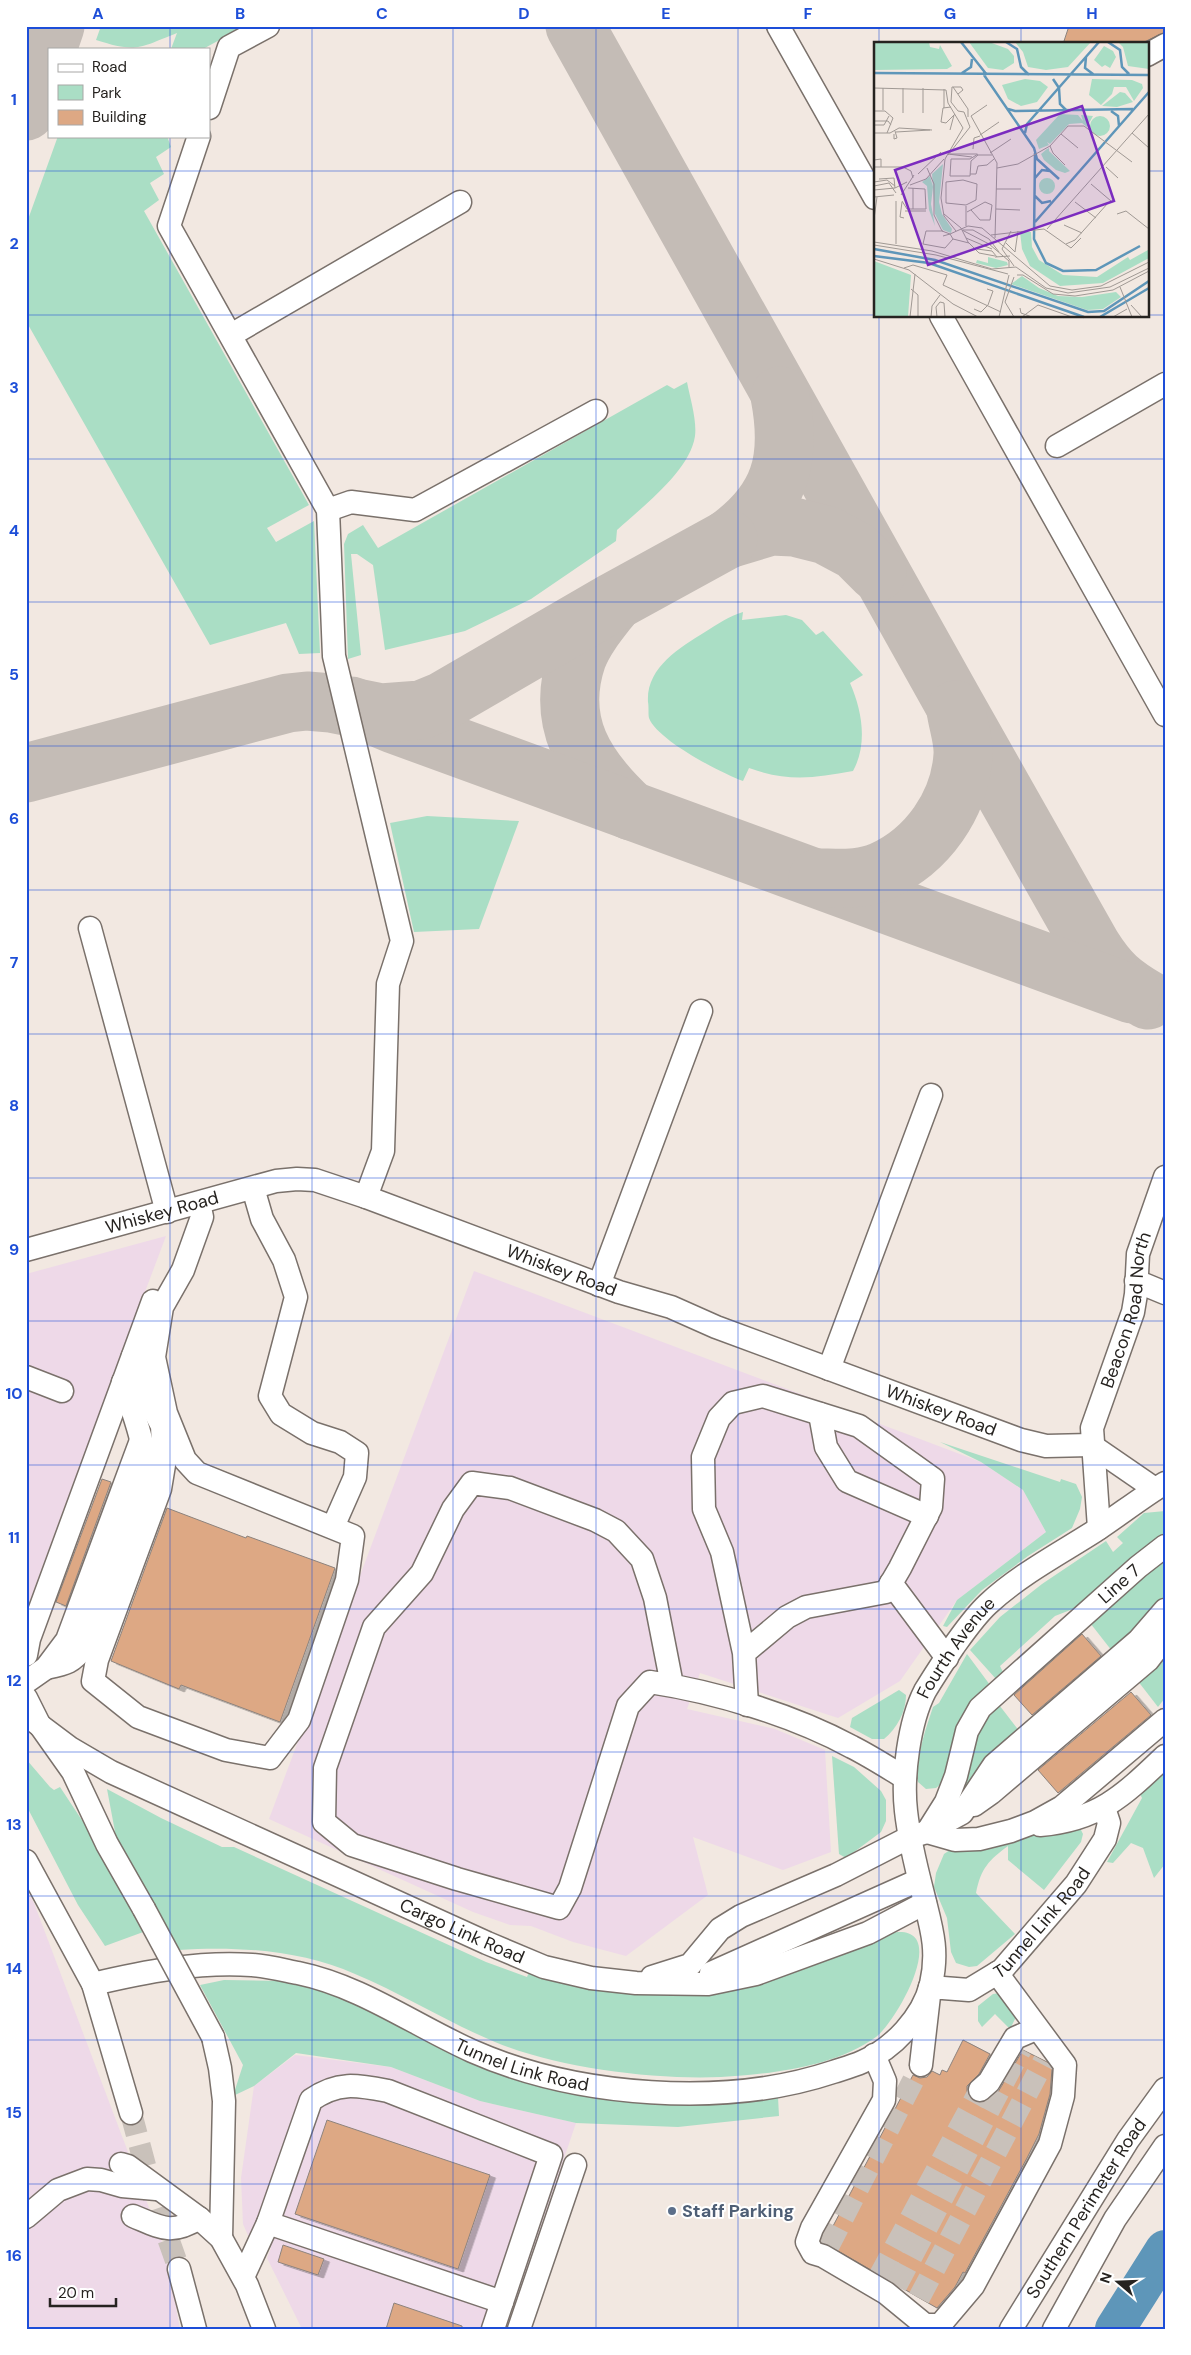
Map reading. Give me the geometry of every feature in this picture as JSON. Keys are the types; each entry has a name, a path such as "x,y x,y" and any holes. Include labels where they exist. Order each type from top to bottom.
{"street":[{"path":"210,105 230,47 268,26"},
{"path":"778,26 874,196"},
{"path":"1148,54 1165,45"},
{"path":"198,138 168,226 328,510 334,656 402,941 388,984 383,1151 366,1197"},
{"path":"231,335 460,202"},
{"path":"942,318 1165,715"},
{"path":"1058,446 1165,384"},
{"path":"328,510 351,502 415,510 596,411"},
{"path":"90,928 167,1212"},
{"path":"599,1285 701,1012"},
{"path":"829,1369 931,1095"},
{"name":"Beacon Road North","path":"1100,1528 1092,1428 1133,1312 1138,1254 1161,1202 1165,1177"},
{"name":"Whiskey Road","path":"26,1250 276,1181 315,1180 366,1197 599,1285 671,1307 716,1327 1022,1440 1046,1446 1092,1445"},
{"path":"253,1188 262,1219 284,1260 296,1297 270,1396 281,1414 312,1433 340,1442 357,1453 355,1477 333,1527"},
{"path":"133,1356 140,1386 162,1426 164,1465 160,1489 97,1660 93,1681 138,1717 226,1750 270,1758 299,1720 347,1580 354,1536 197,1472 185,1460 166,1413 154,1357 162,1307 183,1270 202,1217 198,1203"},
{"path":"26,1655 36,1621 157,1292 167,1277 183,1270"},
{"path":"1136,1281 1165,1292"},
{"path":"26,1377 62,1390"},
{"path":"26,1682 46,1668 67,1640 142,1440 123,1382"},
{"path":"744,1653 787,1617 806,1607 886,1592 931,1507 933,1479 859,1426 763,1396 733,1403 719,1418 703,1456 704,1509 722,1552 744,1653 747,1705"},
{"path":"820,1414 826,1447 847,1481 927,1516"},
{"path":"1092,1445 1160,1486"},
{"path":"672,1686 655,1598 642,1559 616,1531 595,1520 510,1488 472,1483 453,1509 422,1574 374,1627 325,1768 324,1822 352,1845 559,1908 570,1888 628,1706 650,1682 747,1705 810,1727 839,1741 904,1778"},
{"name":"Fourth Avenue","path":"925,1904 919,1880 918,1835 905,1809 904,1778 909,1744 923,1695 964,1632 988,1604 1041,1564 1100,1528 1160,1486"},
{"name":"Line 7","path":"918,1835 946,1802 956,1776 967,1731 980,1708 999,1689 1075,1625 1138,1567 1165,1546"},
{"path":"891,1583 947,1658"},
{"path":"636,1983 690,1965 720,1929 741,1916 836,1875 918,1835 962,1812 991,1793 1116,1674 1139,1640 1165,1610"},
{"path":"1116,1674 1148,1660 1165,1638"},
{"path":"26,1698 33,1720 73,1772 107,1844 213,2037 220,2068 224,2101 221,2238"},
{"name":"Cargo Link Road","path":"33,1720 70,1748 111,1772 488,1944 544,1967 591,1978 636,1983 708,1984 756,1974 868,1933 925,1904"},
{"path":"1023,1827 1062,1807 1162,1722"},
{"path":"918,1835 955,1840 978,1839 1023,1827 1056,1824 1089,1816 1132,1788 1165,1756"},
{"name":"Tunnel Link Road","path":"930,1987 969,1990 997,1973 1014,1956 1076,1884 1105,1839 1109,1823 1104,1808"},
{"path":"26,1862 93,1984 131,2112"},
{"path":"688,1984 919,1880"},
{"name":"Tunnel Link Road","path":"93,1984 146,1972 200,1966 252,1965 301,1974 348,1988 474,2052 544,2075 603,2087 648,2092 727,2092 772,2087 820,2076 865,2061 900,2036 918,2013 930,1987 935,1941 925,1904"},
{"path":"874,2055 885,2081 884,2100 812,2228 807,2242 812,2253 825,2251 911,2303 925,2325 940,2325 973,2286 1050,2144 1063,2096 1065,2065 1047,2053 1028,2034 997,1973"},
{"path":"922,2065 930,1987"},
{"path":"980,2090 989,2082 1015,2038 1028,2034"},
{"path":"242,2277 268,2223 311,2100 325,2090 344,2085 388,2091 551,2155 493,2329"},
{"name":"Southern Perimeter Road","path":"1011,2329 1128,2140 1165,2089"},
{"name":"Southern Perimeter Road","path":"1054,2329 1115,2219 1165,2146"},
{"path":"121,2164 128,2166 156,2189 199,2218 221,2238 242,2277 264,2329"},
{"path":"519,2329 575,2165"},
{"path":"26,2217 58,2190 87,2179 101,2180 122,2186 156,2189"},
{"path":"133,2216 159,2228 170,2230 185,2226 199,2218"},
{"path":"268,2223 502,2302"},
{"path":"179,2269 195,2329"}],"shaded area":[{"path":"166,1236 78,1470 26,1611 26,1274"},
{"path":"474,1271 981,1462 1023,1490 1046,1532 957,1600 900,1681 838,1718 700,1673 687,1709 775,1729 825,1750 831,1852 783,1870 693,1837 708,1895 626,1956 573,1942 531,1926 510,1925 473,1912 269,1819"},
{"path":"26,1890 34,1903 165,2250 180,2329 26,2329"},
{"path":"295,2055 391,2067 480,2101 576,2123 506,2329 302,2329 267,2258 271,2248 250,2240 243,2224 241,2178 254,2086"}],"green space":[{"path":"101,26 245,26 205,48 171,48 177,33 138,47 121,46 96,40"},
{"path":"57,138 168,138 171,147 156,157 164,174 150,183 159,200 144,211 309,505 267,528 276,542 314,521 320,653 299,654 286,623 210,645 26,321 26,225"},
{"path":"687,382 694,416 695,436 691,449 675,475 664,488 617,530 616,541 531,599 465,631 385,650 373,565 357,554 351,554 361,655 348,659 344,544 348,534 363,525 378,548 667,385 674,389"},
{"path":"743,612 742,620 786,615 802,620 816,635 823,631 863,675 850,683 858,704 862,727 861,750 853,771 813,777 789,777 749,768 743,781 691,755 654,727 649,718 648,702 652,679 658,669 685,645 724,620"},
{"path":"427,816 519,821 479,929 414,932 390,823"},
{"path":"940,1442 1060,1482 1061,1479 1076,1484 1082,1497 1080,1509 1072,1528 1028,1556 982,1590 947,1627 943,1626 957,1600 1046,1532 1023,1490 981,1462"},
{"path":"1165,1511 1165,1535 1073,1609 1055,1616 1000,1666 1003,1672 996,1679 970,1650 1000,1617 1042,1584 1106,1541 1113,1552 1123,1543 1117,1537 1144,1513"},
{"path":"1165,1560 1165,1598 1152,1614 1112,1651 1087,1619"},
{"path":"1165,1646 1165,1698 1158,1707 1134,1676"},
{"path":"967,1654 990,1685 957,1726 942,1783 936,1788 926,1789 918,1782 918,1763 927,1725 933,1707 939,1703"},
{"path":"899,1690 906,1695 904,1708 897,1725 884,1739 872,1739 850,1727 852,1718"},
{"path":"993,1697 1020,1732 966,1788 963,1784 969,1739"},
{"path":"832,1756 854,1767 881,1791 886,1800 886,1821 881,1832 846,1858 839,1854"},
{"path":"26,1759 50,1787 54,1790 60,1787 101,1849 146,1931 105,1946 78,1905 26,1805"},
{"path":"1165,1766 1165,1864 1154,1878 1143,1848 1131,1843 1113,1863 1107,1862 1142,1798 1138,1790"},
{"path":"107,1789 161,1818 222,1847 234,1847 486,1962 527,1977 529,1972 763,1981 827,1961 861,1946 877,1936 898,1932 912,1935 919,1946 918,1961 905,1997 895,2014 876,2037 859,2047 822,2062 761,2074 695,2077 636,2074 547,2059 495,2042 373,1982 334,1966 268,1951 178,1950 116,1837"},
{"path":"1077,1822 1083,1834 1081,1842 1044,1890 1008,1860 1008,1846 991,1860 980,1877 976,1893 1015,1934 977,1966 969,1967 956,1963 951,1952 947,1918 934,1887 936,1873 944,1854 960,1843"},
{"path":"224,1980 283,1981 335,1992 493,2068 778,2097 779,2116 678,2127 576,2123 480,2101 391,2067 296,2053 254,2086 233,2096 243,2065 200,1985"},
{"path":"1000,1993 1017,2015 1010,2029 995,2014 982,2027 978,2021 978,2006 993,1994"}],"building":[{"path":"1069,26 1165,26 1165,32 1144,42 1064,41"},
{"path":"102,1479 111,1482 66,1606 56,1602"},
{"path":"167,1508 246,1538 247,1536 335,1568 280,1722 181,1685 179,1689 111,1661"},
{"path":"1082,1634 1101,1656 1032,1715 1014,1695"},
{"path":"1131,1692 1151,1715 1058,1793 1038,1770"},
{"path":"963,2040 990,2054 979,2074 967,2086 967,2093 975,2102 983,2103 998,2092 1023,2050 1047,2062 1052,2069 1050,2094 1039,2134 1027,2158 965,2273 963,2272 955,2287 937,2308 824,2243 913,2075 920,2078 927,2077 932,2071 940,2075 942,2070 947,2072"},
{"path":"327,2120 490,2175 458,2269 295,2214"},
{"path":"283,2245 324,2259 318,2275 278,2262"},
{"path":"394,2303 462,2326 462,2329 386,2329"}],"waterway":[{"path":"1115,2329 1165,2250"}],"taxiway":[{"path":"26,111 55,26"},
{"path":"575,26 1092,947 1116,978 1148,1000"},
{"path":"780,396 784,440 783,459 778,477 771,494 760,509 746,525 728,539 771,526 794,527 826,535 856,551 877,572"},
{"path":"26,773 288,703 307,701 331,703 381,713 421,710 443,701 615,601 728,539"},
{"path":"613,603 580,650 571,681 570,703 572,724 578,743 588,761 600,778 631,811"},
{"path":"351,706 394,724 1132,994"},
{"path":"818,878 850,878 875,874 898,862 927,839 948,808 961,774 963,750 956,710"}],"tunnel":[{"path":"896,2286 1021,2049"},
{"path":"919,2298 1044,2061"},
{"path":"828,2247 921,2065"},
{"path":"879,2277 980,2090"},
{"path":"131,2113 154,2199 179,2269"}],"place":[{"name":"Staff Parking","path":"672,2211"}]}
